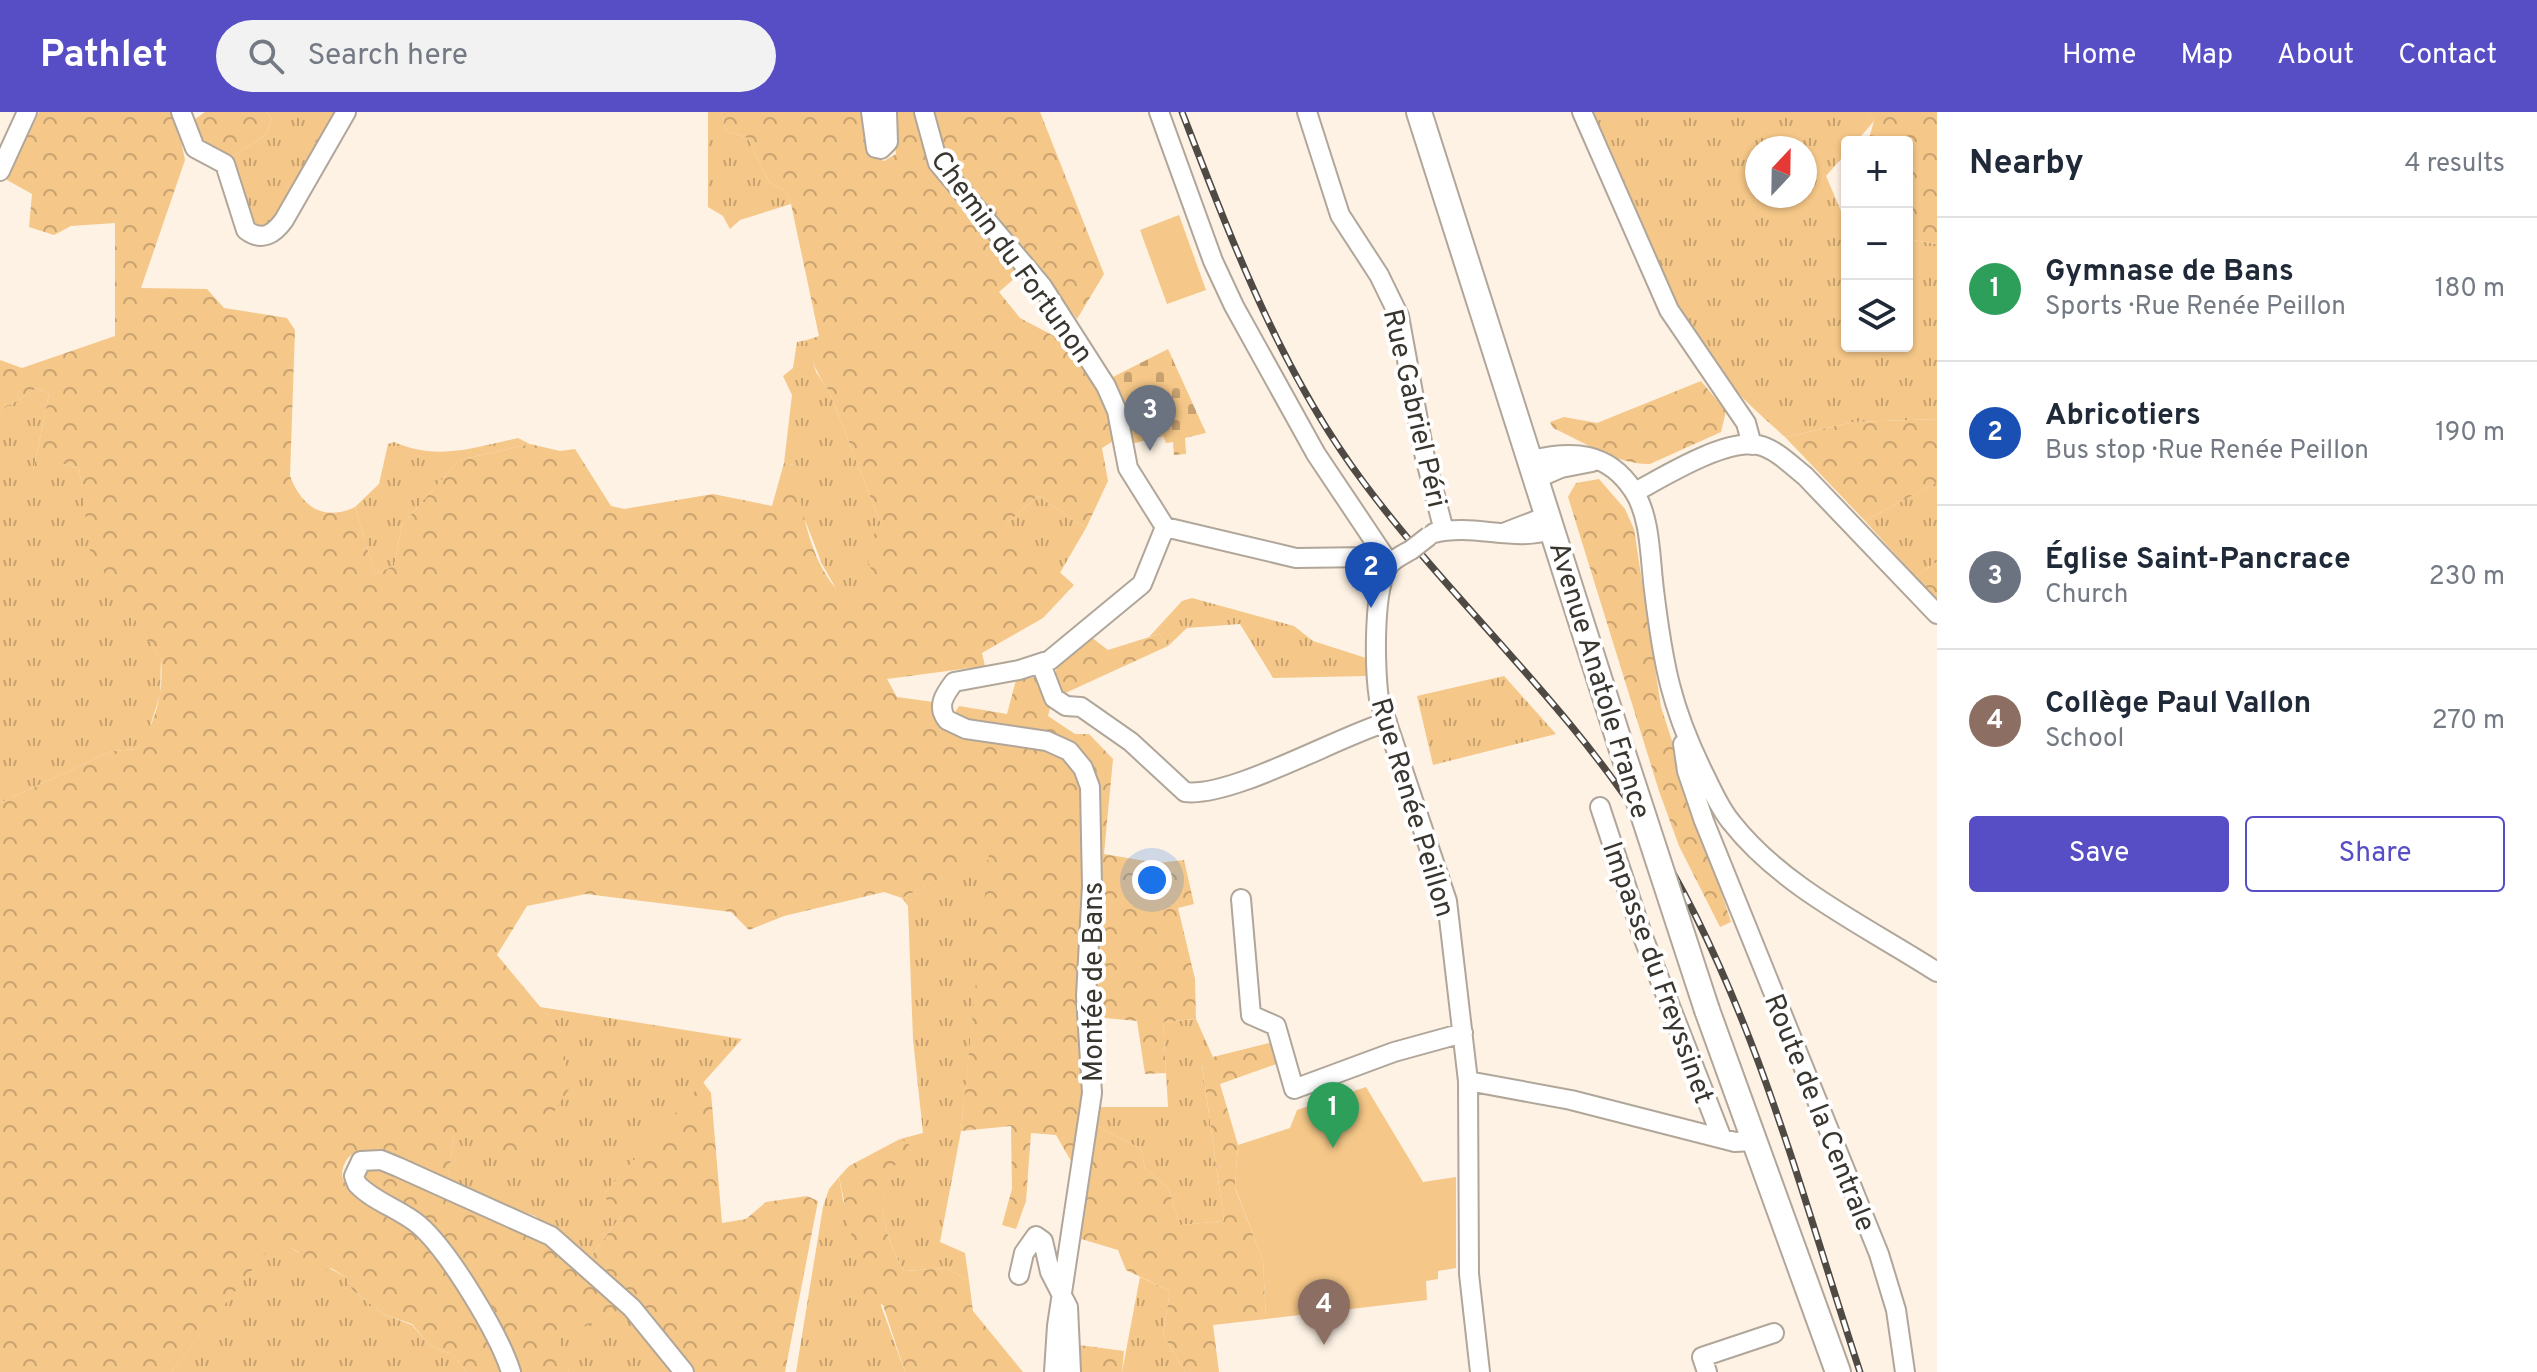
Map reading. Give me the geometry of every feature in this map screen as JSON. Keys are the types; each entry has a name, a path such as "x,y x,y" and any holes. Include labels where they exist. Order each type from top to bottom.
{"main road":[{"name":"Avenue Anatole France","path":"1419,112 1707,1010 1789,1245 1798,1257 1838,1372"},
{"name":"Avenue Anatole France","path":"1789,1245 1788,1261 1827,1372"}],"street":[{"path":"0,171 27,112"},
{"path":"181,112 195,148 217,158 230,172 246,230 261,237 272,234 284,220 346,112"},
{"name":"Chemin du Fortunon","path":"871,112 874,144 881,149 888,142 887,112"},
{"name":"Chemin du Fortunon","path":"924,112 938,163 1042,286 1106,386 1117,411 1128,468 1165,527"},
{"path":"1159,112 1213,261 1234,306 1316,454 1386,558"},
{"name":"Rue Gabriel Péri","path":"1307,112 1340,215 1379,275 1399,316 1436,534"},
{"path":"1582,112 1669,310 1746,423 1752,445"},
{"path":"1635,492 1722,450 1752,445 1780,456 1805,476 1937,614"},
{"path":"1535,469 1602,461 1635,492 1647,535 1662,655 1680,726 1732,824 1803,886 1937,972"},
{"path":"1387,722 1243,780 1195,794 1185,792 1131,742 1081,707 1066,706 1054,698 1041,664 1142,584 1165,527 1296,558 1386,558 1411,550 1436,534 1506,532 1552,522"},
{"name":"Rue Renée Peillon","path":"1386,558 1375,654 1379,699 1447,901 1468,1081 1469,1274 1480,1372"},
{"name":"Montée de Bans","path":"1041,664 949,688 941,706 947,720 966,729 1047,741 1069,751 1083,768 1090,787 1093,856 1086,996 1092,1093 1061,1299 1054,1372"},
{"name":"Route de la Centrale","path":"1680,726 1687,771 1704,821 1879,1254 1896,1310 1905,1372"},
{"name":"Impasse du Freyssinet","path":"1600,807 1643,937 1721,1136"},
{"path":"1704,821 1721,807"},
{"path":"1718,857 1721,842 1732,824"},
{"path":"1241,899 1251,1015 1276,1026 1294,1089 1394,1052 1463,1033"},
{"path":"1468,1081 1565,1099 1735,1142 1753,1141"},
{"path":"511,1372 502,1349 444,1252 407,1215 357,1184 354,1176 361,1161 381,1160 551,1236 632,1308 684,1372"},
{"path":"1019,1275 1028,1244 1039,1237 1043,1241 1061,1299 1068,1307 1071,1372"},
{"path":"1707,1372 1702,1357 1774,1333"}],"green space":[{"path":"39,112 175,112 185,160 141,288 207,289 224,308 287,318 295,330 290,476 301,496 315,509 333,513 355,507 375,574 394,566 402,525 459,460 530,444 560,451 575,449 611,506 624,509 713,494 772,506 784,463 798,466 803,512 818,560 834,586 863,599 877,582 863,551 881,524 829,391 810,354 807,340 819,336 791,204 785,191 769,182 748,138 726,131 721,112 865,112 870,156 884,161 896,154 892,112 919,112 924,145 1025,269 999,292 1020,318 1069,344 1109,406 1115,440 1102,448 1108,481 1086,528 1038,496 1006,524 1074,585 1043,618 982,653 985,666 887,679 897,697 933,702 935,710 1039,744 1071,762 1088,798 1085,1095 1071,1161 1056,1135 1031,1133 1026,1201 1016,1229 1002,1225 1012,1189 1011,1126 961,1131 989,854 902,898 884,892 784,916 749,930 731,912 586,894 527,906 497,955 562,1033 569,1089 524,1157 454,1133 448,1184 394,1158 364,1151 353,1154 343,1170 342,1176 349,1189 405,1219 436,1253 473,1310 503,1372 467,1372 453,1355 429,1345 412,1324 385,1315 352,1290 346,1277 331,1268 313,1277 296,1264 299,1252 275,1241 171,1372 0,1372 0,803 112,751 137,749 154,718 162,671 161,659 90,551 79,468 64,464 51,477 33,471 49,394 37,388 0,411 0,360 22,368 115,336 115,223 71,226 54,235 29,227 32,194 7,180"},
{"path":"205,112 266,112 272,118 266,135 228,159 195,141 187,125"},
{"path":"266,112 338,112 275,221 267,227 254,226 236,168 228,159 266,135 272,118"},
{"path":"708,112 721,112 726,131 748,138 769,182 785,191 791,204 740,220 730,229 723,216 708,207"},
{"path":"930,112 1040,112 1104,274 1077,319 1033,262 947,165"},
{"path":"1593,112 1869,112 1874,121 1861,136 1841,136 1841,159 1826,176 1841,211 1841,352 1913,352 1913,240 1937,244 1937,419 1854,422 1785,437 1729,384 1704,354 1683,322"},
{"path":"1869,112 1937,112 1937,244 1913,240 1913,136 1870,136 1874,121"},
{"path":"1179,215 1206,290 1167,304 1140,230"},
{"path":"807,340 816,372 829,391 881,524 1006,524 1038,496 1086,528 1039,609 873,654 822,564 798,502 798,466 784,463 792,395 783,376 793,368 797,342"},
{"path":"1168,349 1206,433 1185,438 1186,454 1174,455 1173,442 1166,443 1163,436 1127,445 1109,379"},
{"path":"1701,381 1726,411 1721,432 1650,464 1625,461 1600,451 1553,428 1550,422 1564,417 1597,423"},
{"path":"37,388 49,394 33,471 64,464 79,468 91,551 161,659 160,695 147,736 137,749 112,751 0,803 0,411"},
{"path":"1937,419 1937,482 1865,521 1785,437 1854,422"},
{"path":"518,438 530,444 459,460 402,525 394,566 375,574 355,507 379,484 388,444 394,442 410,448 441,452 471,449"},
{"path":"1599,479 1625,509 1634,529 1661,707 1731,922 1720,927 1679,846 1659,791 1568,497 1576,483"},
{"path":"1937,482 1937,562 1915,576 1865,521"},
{"path":"1937,562 1937,598 1915,576"},
{"path":"1192,598 1294,626 1313,641 1366,658 1366,676 1273,678 1240,624 1187,628 1168,646 1159,634 1149,637 1182,601"},
{"path":"1159,634 1168,646 1061,695 1057,666 1066,655 1091,637 1108,650"},
{"path":"1504,676 1556,734 1433,765 1417,696"},
{"path":"1038,677 1051,704 1048,716 1075,734 1089,734 1113,759 1104,854 1157,863 1184,860 1194,904 1178,908 1195,979 1196,1019 1163,1022 1166,1073 1145,1074 1137,1021 1094,1017 1093,973 1101,863 1097,782 1092,767 1083,753 1070,742 984,728 954,714 959,706 1007,714 1016,680"},
{"path":"990,853 961,1131 940,1242 965,1253 969,1281 947,1268 904,1271 889,1238 883,1206 889,1175 898,1160 912,1147 900,1139 923,1133 913,1039 908,906 902,898"},
{"path":"540,1007 742,1039 604,1194 621,1216 590,1258 535,1216 448,1184 454,1132 562,1033"},
{"path":"1196,1019 1213,1057 1202,1065 1224,1221 1180,1225 1168,1188 1145,1168 1141,1149 1097,1126 1100,1107 1168,1107 1163,1022"},
{"path":"1273,1042 1279,1063 1220,1084 1238,1145 1235,1188 1263,1261 1266,1319 1213,1325 1219,1372 1185,1372 1163,1334 1170,1291 1126,1270 1118,1250 1078,1238 1097,1126 1141,1149 1145,1168 1168,1188 1180,1225 1224,1221 1202,1064 1213,1057"},
{"path":"703,1082 711,1093 722,1223 746,1219 766,1202 807,1196 818,1201 785,1372 694,1372 626,1289 590,1258 621,1216 603,1195"},
{"path":"1366,1087 1423,1182 1456,1177 1456,1268 1438,1271 1438,1279 1426,1281 1427,1300 1266,1319 1263,1261 1235,1187 1238,1145 1290,1128 1297,1110"},
{"path":"900,1139 913,1147 890,1174 884,1190 883,1206 889,1239 904,1271 947,1268 969,1281 973,1311 1023,1372 905,1372 883,1305 865,1300 839,1177 849,1166"},
{"path":"369,1167 380,1167 553,1243 623,1308 557,1340 569,1372 516,1372 469,1282 361,1178"},
{"path":"839,1177 843,1200 905,1372 796,1372 823,1207 829,1189"},
{"path":"275,1240 346,1277 352,1290 385,1315 412,1325 429,1345 453,1355 467,1372 171,1372"},
{"path":"1140,1277 1170,1291 1163,1334 1185,1372 1122,1372"},
{"path":"623,1308 675,1372 569,1372 556,1340"},
{"path":"1079,1345 1124,1351 1122,1372 1079,1372"}],"railway":[{"path":"1182,112 1260,304 1307,396 1334,440 1398,526 1580,736 1645,826 1682,889 1743,1022 1769,1092 1860,1372"}],"place":[{"name":"Église Saint-Pancrace","path":"1150,451"},
{"name":"Abricotiers","path":"1371,608"},
{"name":"Gymnase de Bans","path":"1333,1148"},
{"name":"Collège Paul Vallon","path":"1324,1345"}]}
